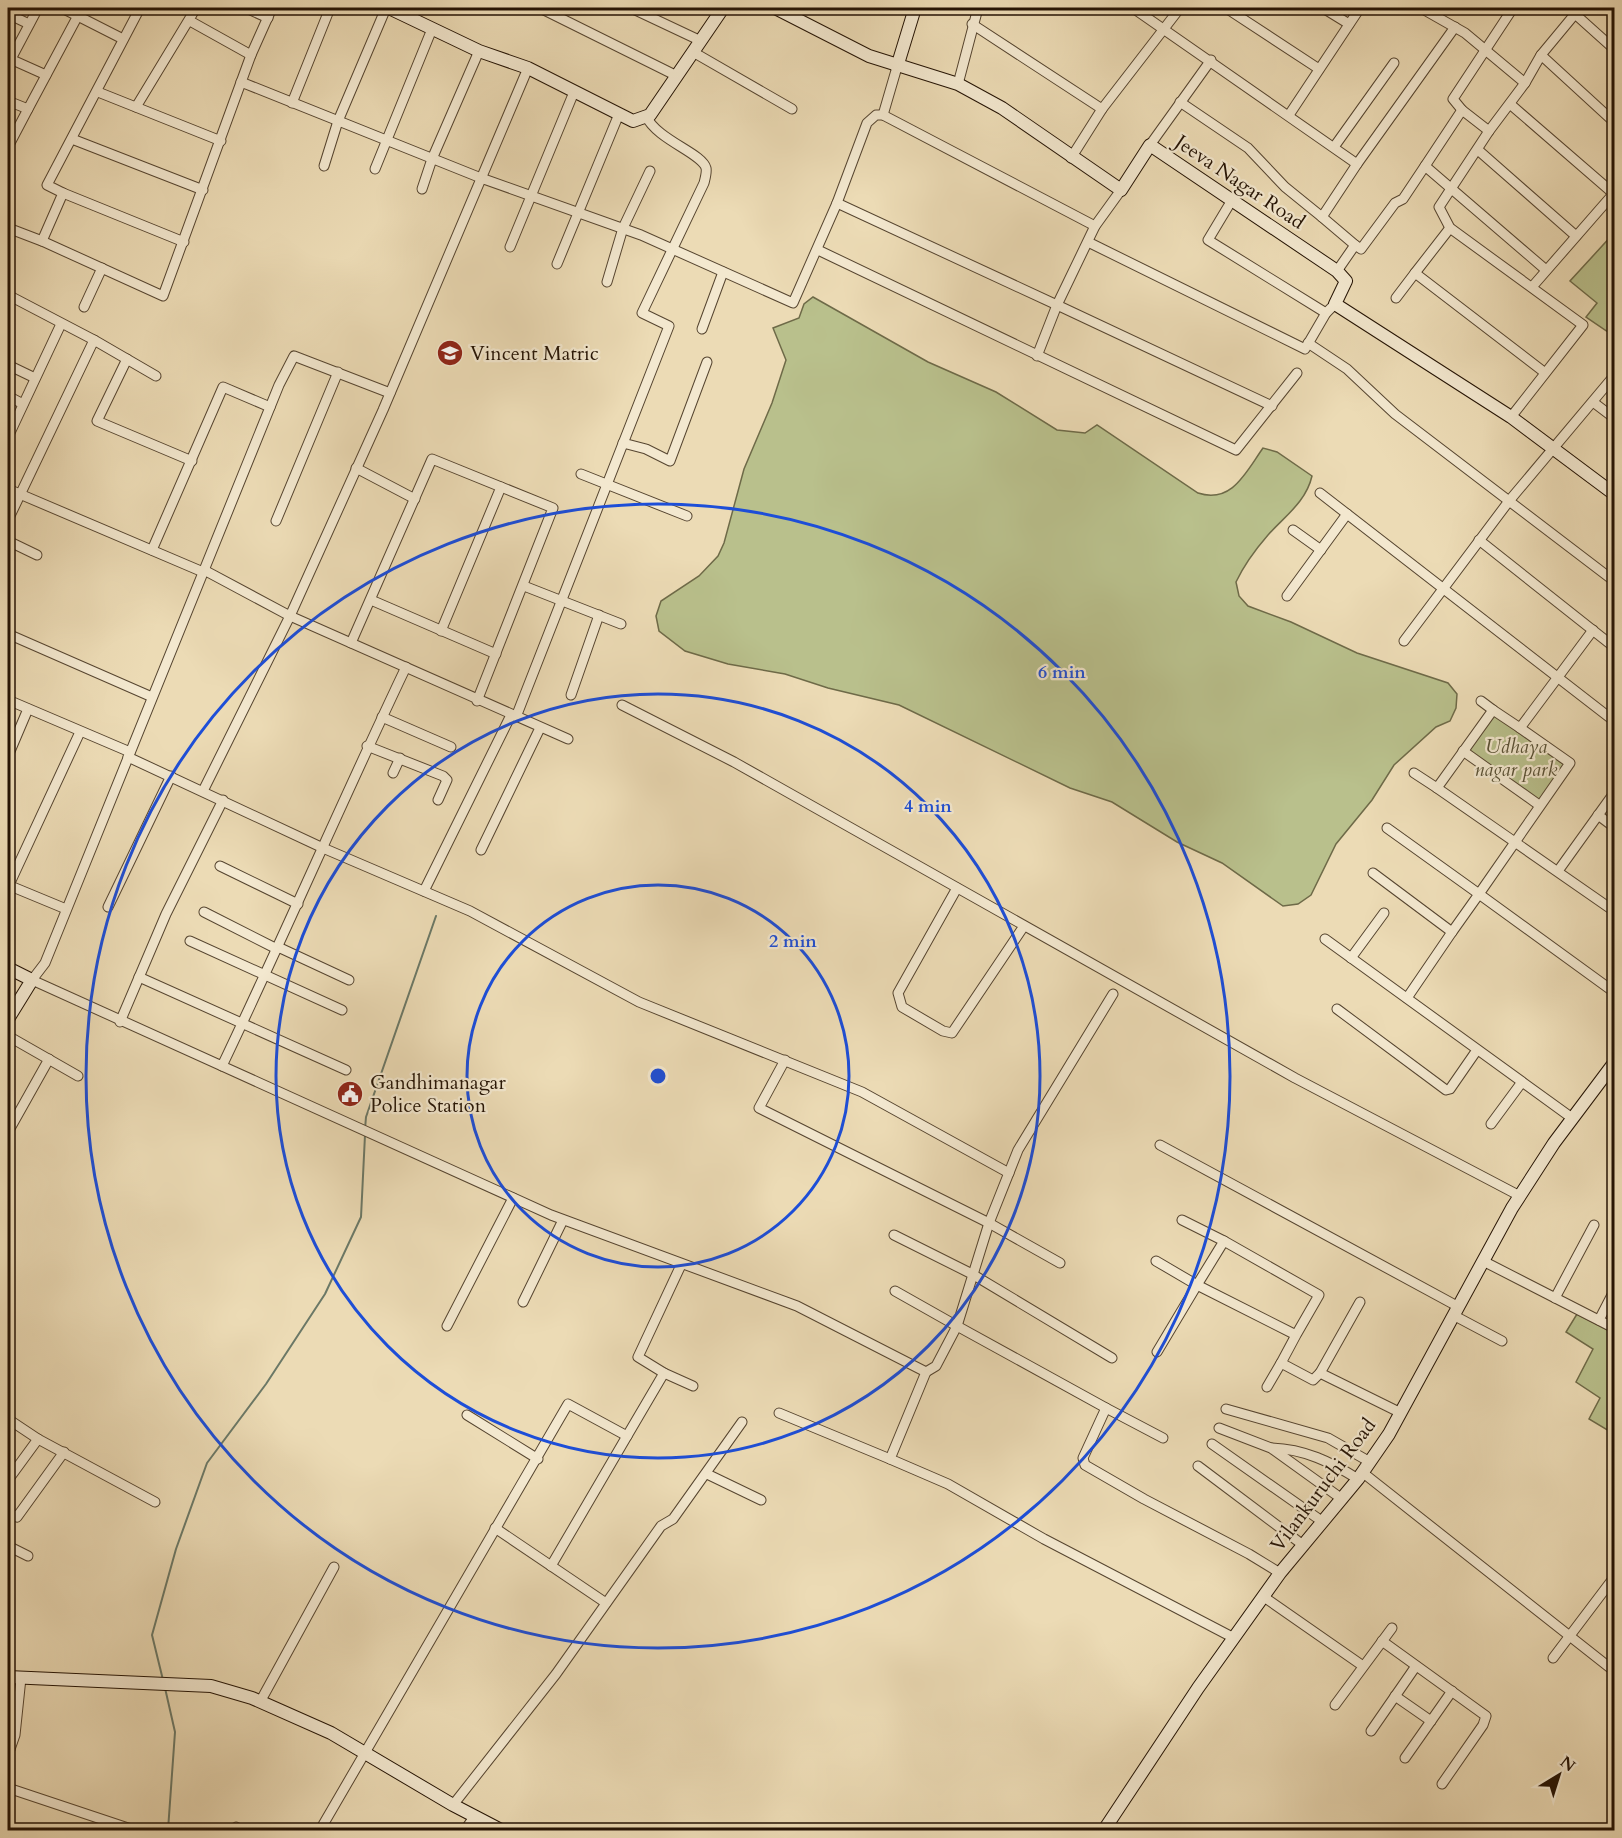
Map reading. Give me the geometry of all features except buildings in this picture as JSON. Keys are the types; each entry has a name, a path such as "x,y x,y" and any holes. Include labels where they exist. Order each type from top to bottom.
{"street":[{"path":"38,8 9,58 46,75"},
{"path":"62,8 80,11 123,39"},
{"path":"140,8 98,92 47,185 184,242"},
{"path":"136,107 196,8"},
{"path":"246,8 268,18"},
{"path":"8,228 42,240 163,296 204,190 251,55 272,8"},
{"path":"292,102 330,8"},
{"path":"540,8 677,76"},
{"path":"631,8 700,41"},
{"path":"324,166 338,121 394,9 479,51 528,68 633,122 650,115 723,8"},
{"path":"775,8 869,56 897,67 958,84 1002,108 1071,158 1121,190 1095,226 1057,305 1037,356"},
{"path":"883,115 915,8"},
{"path":"958,84 978,8"},
{"path":"1133,8 1357,164"},
{"path":"1071,158 1102,109 1180,8"},
{"path":"1226,8 1319,69"},
{"path":"1323,8 1349,24"},
{"path":"1289,115 1360,8"},
{"path":"1421,8 1434,11 1525,83"},
{"path":"1489,131 1462,111 1453,99 1513,8"},
{"path":"8,147 80,11"},
{"path":"1511,417 1583,325 1450,228 1439,207 1489,131 1525,83 1541,56 1578,11 1614,49"},
{"path":"8,14 29,24"},
{"path":"190,21 251,55"},
{"path":"972,24 1102,109"},
{"path":"1322,217 1455,27"},
{"path":"375,169 432,29"},
{"path":"422,189 432,159 479,51"},
{"path":"693,52 792,109"},
{"path":"1541,56 1614,122"},
{"path":"1150,145 1210,60"},
{"path":"1334,147 1394,63"},
{"path":"203,791 290,616 390,393 528,68"},
{"path":"241,82 481,178 623,228 793,303 818,250 867,123 876,115 883,115 1095,226"},
{"path":"98,92 221,141"},
{"path":"510,247 574,92"},
{"path":"8,100 28,109"},
{"path":"1180,102 1248,148 1285,187 1361,249 1395,203 1403,199 1462,111"},
{"path":"1510,104 1614,193 1532,287"},
{"path":"557,264 620,114"},
{"path":"424,891 514,716 669,326 642,313 705,183 707,169 701,160 660,134 646,116"},
{"path":"72,139 204,190"},
{"name":"Jeeva Nagar Road","path":"1121,190 1150,145 1337,271"},
{"path":"1478,150 1576,236"},
{"path":"1425,166 1546,270"},
{"path":"607,282 623,228 650,171"},
{"path":"42,240 63,193"},
{"path":"1232,200 1208,240 1331,308 1511,417 1614,494"},
{"path":"837,203 1272,406"},
{"path":"1396,298 1450,228"},
{"path":"1088,242 1305,349 1346,281 1337,271 1355,245"},
{"path":"818,250 1236,450 1297,373"},
{"path":"84,307 102,268"},
{"path":"702,329 723,272"},
{"path":"1414,273 1544,372"},
{"path":"8,295 94,340 156,376"},
{"path":"8,436 62,324"},
{"path":"8,520 94,340"},
{"path":"1308,343 1347,369 1395,414 1614,581"},
{"path":"8,1019 45,963 270,407 294,356 390,393"},
{"path":"127,359 97,420 192,461"},
{"path":"623,443 646,449 670,461 707,362"},
{"path":"8,365 36,378"},
{"path":"276,521 338,372"},
{"path":"1404,641 1509,501 1614,376"},
{"path":"152,550 223,387 270,407"},
{"path":"8,396 23,404"},
{"path":"1593,402 1614,418"},
{"path":"351,643 432,459 553,508 477,701"},
{"path":"356,468 415,499"},
{"path":"581,474 687,516"},
{"path":"441,631 501,487"},
{"path":"8,489 203,571 290,616 477,701 568,739"},
{"path":"1320,493 1614,721"},
{"path":"1287,596 1347,514"},
{"path":"1293,530 1321,550"},
{"path":"1479,540 1614,647"},
{"path":"8,541 37,555"},
{"path":"524,585 621,624"},
{"path":"371,600 496,654"},
{"path":"571,694 599,615"},
{"path":"1520,728 1593,630"},
{"path":"8,634 152,697"},
{"path":"222,1066 298,904 367,746 406,667"},
{"path":"8,699 129,754 323,848 470,911 639,1002 862,1092 1010,1173"},
{"path":"1407,998 1570,763 1481,700"},
{"path":"622,705 734,762 1295,1078 1520,1196"},
{"path":"8,756 28,709"},
{"path":"1437,788 1493,710"},
{"path":"382,717 451,747"},
{"path":"481,850 540,728"},
{"path":"66,909 8,885 80,732"},
{"path":"367,746 400,758 447,780 438,800"},
{"path":"1463,751 1539,805"},
{"path":"393,773 400,758"},
{"path":"1414,773 1614,911"},
{"path":"108,907 171,776"},
{"path":"1558,871 1614,793"},
{"path":"120,1022 166,914 223,800"},
{"path":"1599,815 1614,827"},
{"path":"1387,828 1614,992"},
{"path":"220,866 298,904"},
{"path":"1372,873 1452,932"},
{"path":"957,888 898,993 902,1008 943,1031 952,1033 1024,926"},
{"path":"204,912 349,980"},
{"path":"1351,958 1384,914"},
{"path":"1325,939 1572,1118"},
{"path":"190,941 342,1010"},
{"path":"8,968 120,1022 563,1220 681,1266 797,1306 926,1372"},
{"path":"140,977 346,1070"},
{"path":"890,1459 926,1372 936,1366 957,1326 989,1223 1018,1150 1113,994"},
{"path":"1337,1009 1446,1090 1450,1089 1477,1050"},
{"path":"8,1036 78,1076"},
{"path":"8,1132 49,1059"},
{"path":"785,1060 759,1108 989,1223 1060,1263"},
{"name":"Vilankuruchi Road","path":"1104,1830 1280,1573 1364,1471 1401,1413 1520,1196 1572,1118 1614,1063"},
{"path":"1491,1124 1522,1082"},
{"path":"1160,1145 1455,1311 1502,1341"},
{"path":"447,1326 513,1198"},
{"path":"523,1302 563,1220"},
{"path":"1182,1220 1319,1295 1267,1387"},
{"path":"1555,1298 1594,1225"},
{"path":"894,1235 972,1274 1112,1358"},
{"path":"1157,1352 1224,1241"},
{"path":"1156,1261 1197,1285 1296,1335"},
{"path":"1483,1261 1614,1328"},
{"path":"681,1266 638,1357 664,1373 693,1386"},
{"path":"895,1291 1163,1438"},
{"path":"1599,1320 1614,1291"},
{"path":"1281,1363 1313,1380 1320,1373 1360,1302"},
{"path":"551,1566 664,1373"},
{"path":"1320,1373 1401,1413"},
{"path":"320,1830 363,1752 568,1404 627,1436"},
{"path":"1106,1407 1083,1458 1085,1465 1280,1573"},
{"path":"1227,1409 1328,1438 1364,1471 1614,1671"},
{"path":"779,1413 948,1484 1044,1539 1234,1638"},
{"path":"467,1415 538,1458"},
{"path":"8,1419 38,1439 155,1502"},
{"path":"453,1805 556,1674 661,1526 673,1519 707,1474 742,1422"},
{"path":"1219,1428 1271,1448 1342,1499"},
{"path":"8,1480 38,1439"},
{"path":"1212,1444 1323,1522"},
{"path":"1271,1448 1290,1449 1364,1471"},
{"path":"8,1512 17,1517 64,1452"},
{"path":"1198,1466 1303,1545"},
{"path":"707,1474 761,1500"},
{"path":"495,1528 606,1603"},
{"path":"8,1546 28,1556"},
{"path":"260,1702 334,1567"},
{"path":"1553,1658 1612,1580"},
{"path":"1264,1597 1363,1666"},
{"path":"1335,1705 1392,1628"},
{"path":"1382,1641 1482,1712 1486,1720 1442,1784"},
{"path":"1371,1731 1416,1666"},
{"path":"8,1677 211,1686 260,1702 331,1733 474,1817 501,1830"},
{"path":"8,1755 15,1735 21,1678"},
{"path":"1405,1758 1452,1691"},
{"path":"1395,1696 1431,1721"},
{"path":"8,1788 134,1830"},
{"path":"465,1830 474,1817"}],"green space":[{"path":"1614,233 1614,336 1586,317 1597,303 1570,281"},
{"path":"813,297 928,362 996,392 1057,430 1085,433 1097,425 1198,493 1210,495 1229,490 1244,476 1263,448 1277,452 1312,476 1300,501 1250,558 1236,582 1239,596 1248,606 1291,622 1357,653 1448,683 1457,694 1456,708 1450,721 1436,727 1394,765 1372,800 1336,844 1311,895 1298,904 1283,906 1222,863 1177,842 1112,802 1070,788 899,705 828,688 785,674 728,664 685,651 659,631 656,616 661,601 699,576 718,556 724,543 744,469 772,403 786,360 773,328 799,318 804,304"},
{"name":"Udhaya nagar park","path":"1494,715 1566,766 1539,802 1467,750"},
{"path":"1577,1314 1614,1333 1614,1434 1589,1419 1600,1398 1576,1382 1593,1349 1566,1332"}],"waterway":[{"path":"365,1129 366,1117 436,916"},
{"path":"163,1680 152,1635 176,1549 207,1463 266,1384 325,1294 361,1217 365,1135"},
{"path":"165,1688 175,1732 168,1830"}],"place":[{"name":"Vincent Matric","path":"450,353"},
{"name":"Gandhimanagar Police Station","path":"350,1094"}]}
